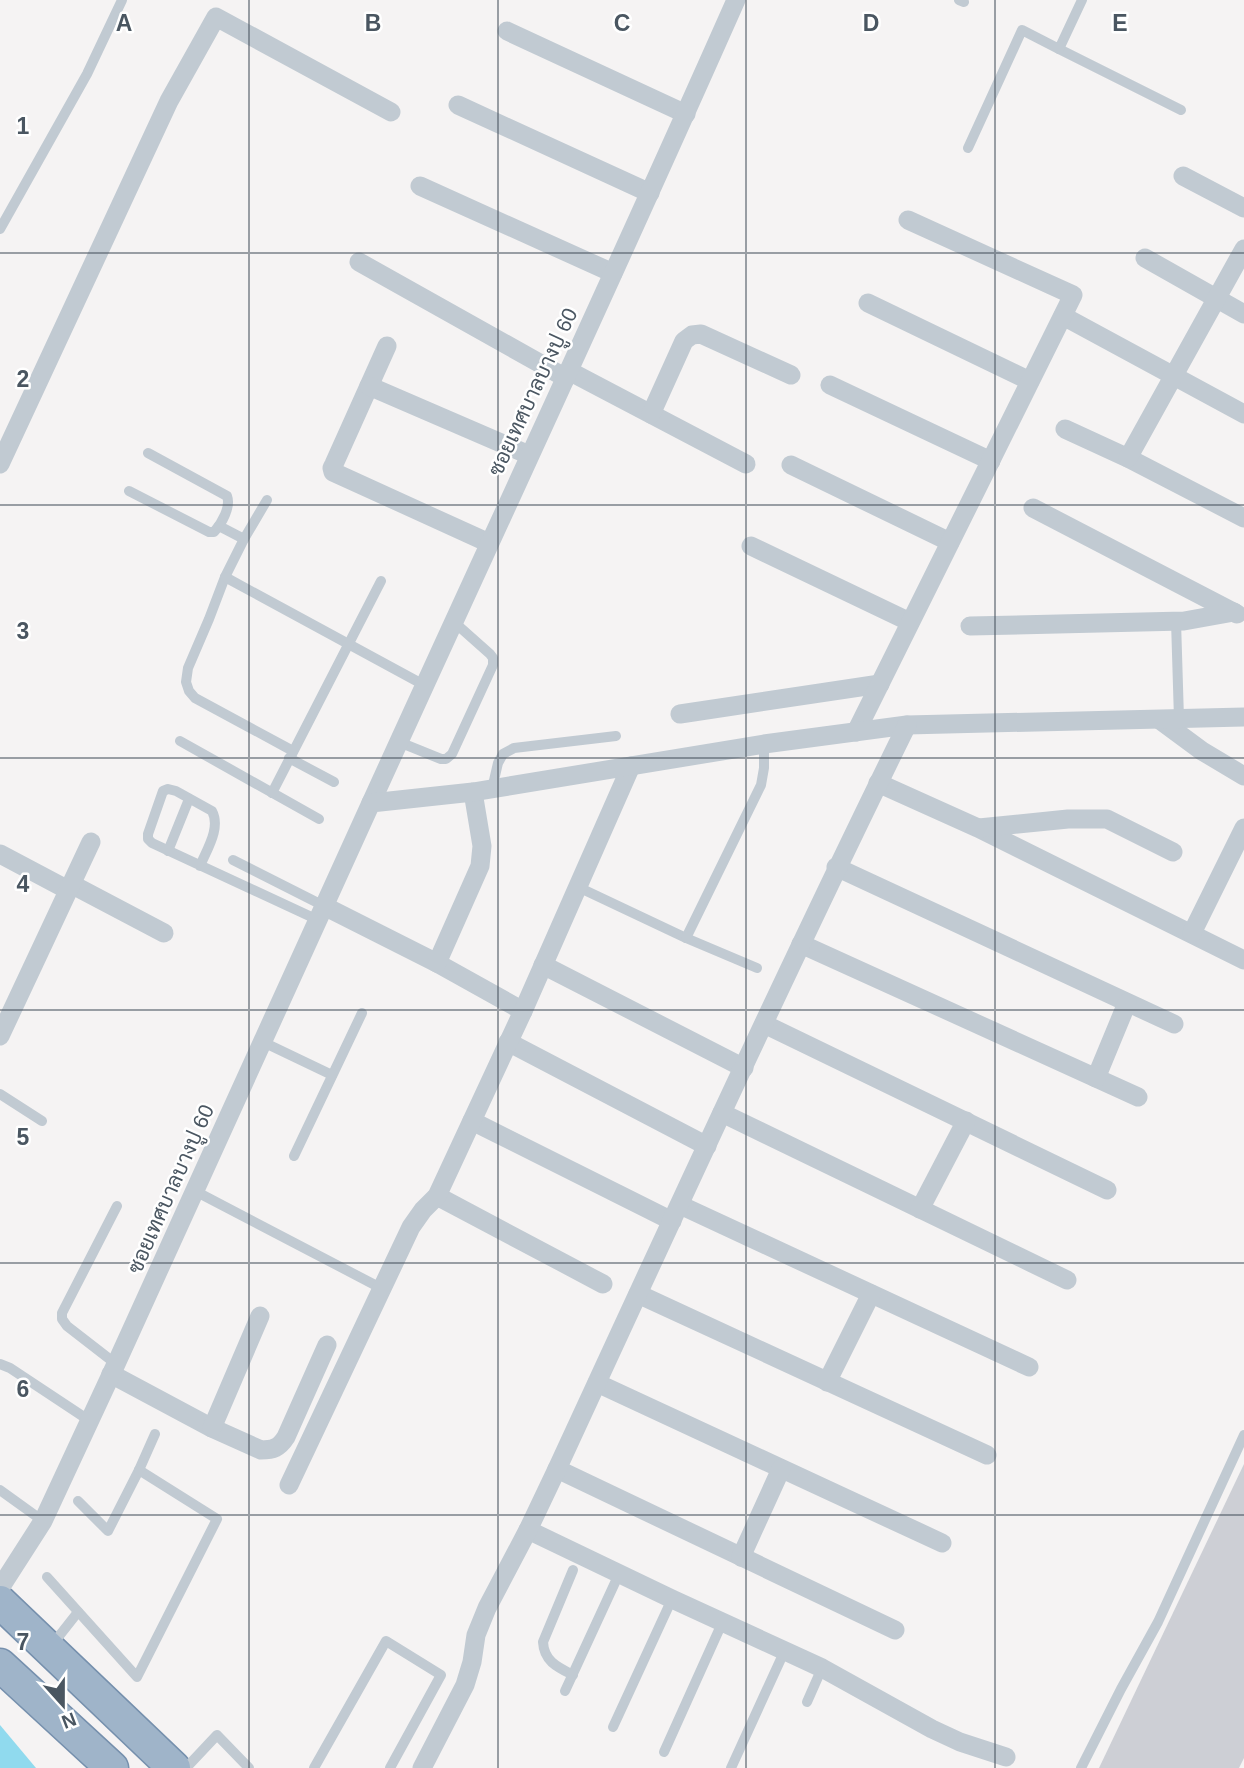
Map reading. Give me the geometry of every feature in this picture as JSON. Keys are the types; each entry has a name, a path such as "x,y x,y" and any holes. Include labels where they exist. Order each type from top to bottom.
{"highway":[{"path":"0,1602 174,1768"},
{"path":"0,1665 112,1768"}],"street":[{"name":"ซอยเทศบาลบางปู 60","path":"0,1588 43,1521 90,1421 736,0"},
{"path":"0,464 169,101 216,17 391,112"},
{"path":"507,31 686,114"},
{"path":"458,105 650,193"},
{"path":"1183,176 1244,208"},
{"path":"420,186 613,273"},
{"path":"856,732 1073,295 908,220"},
{"path":"1128,458 1244,249"},
{"path":"1145,258 1244,314"},
{"path":"359,261 568,374 746,464"},
{"path":"868,303 1030,381"},
{"path":"1063,316 1244,414"},
{"path":"651,414 684,341 692,335 701,334 791,375"},
{"path":"387,346 332,468 333,472 489,543"},
{"path":"830,385 990,461"},
{"path":"369,386 529,455"},
{"path":"1065,429 1128,458 1244,519"},
{"path":"791,465 950,542"},
{"path":"1033,509 1239,615"},
{"path":"751,546 910,622"},
{"path":"970,626 1176,621 1239,615"},
{"path":"680,714 880,684"},
{"path":"371,803 482,790 764,744 907,725 1244,718"},
{"path":"1169,719 1202,751 1244,776"},
{"path":"422,1768 465,1685 476,1635 487,1608 528,1530 836,867 907,725"},
{"path":"289,1485 411,1227 437,1196 523,1011 631,766"},
{"path":"878,783 978,828 1244,960"},
{"path":"436,963 480,866 482,790"},
{"path":"978,828 1068,819 1107,819 1173,852"},
{"path":"1192,933 1244,828"},
{"path":"0,1036 91,842"},
{"path":"0,854 164,933"},
{"path":"836,867 1174,1024"},
{"path":"321,913 436,963 523,1011"},
{"path":"801,944 1138,1097"},
{"path":"543,965 744,1068"},
{"path":"1096,1078 1127,1003"},
{"path":"764,1024 1107,1189"},
{"path":"508,1042 707,1146"},
{"path":"722,1113 1067,1280"},
{"path":"472,1121 676,1213 871,1294 1029,1367"},
{"path":"920,1209 966,1121"},
{"path":"437,1196 603,1284"},
{"path":"638,1294 988,1455"},
{"path":"827,1382 871,1294"},
{"path":"212,1428 260,1315"},
{"path":"114,1369 212,1428 261,1450 274,1449 281,1445 327,1345"},
{"path":"597,1383 942,1543"},
{"path":"557,1469 895,1630"},
{"path":"741,1557 781,1469"},
{"path":"528,1530 822,1668 932,1729 1006,1757"}],"lane":[{"path":"0,229 88,74 122,0"},
{"path":"1059,49 1082,0"},
{"path":"968,149 1022,30 1181,110"},
{"path":"129,491 209,532 219,526 229,505 227,496 148,453"},
{"path":"267,500 225,576 188,668 186,682 195,698 334,782"},
{"path":"219,526 244,539"},
{"path":"225,576 424,685"},
{"path":"272,793 381,581"},
{"path":"399,742 431,757 446,759 452,754 493,665 490,654 454,621"},
{"path":"1169,719 1176,621"},
{"path":"482,790 503,754 514,748 616,736"},
{"path":"180,741 319,819"},
{"path":"686,938 761,785 764,744"},
{"path":"200,866 215,829 216,819 212,811 168,789 163,791 148,834 152,843 200,866 321,913"},
{"path":"168,851 189,799"},
{"path":"233,860 321,913"},
{"path":"578,887 757,968"},
{"path":"294,1156 362,1013"},
{"path":"262,1042 332,1075"},
{"path":"0,1094 41,1121"},
{"path":"195,1191 374,1286"},
{"path":"114,1369 67,1326 62,1314 117,1206"},
{"path":"0,1364 90,1421"},
{"path":"78,1500 108,1531 155,1434"},
{"path":"1081,1768 1158,1622 1244,1435"},
{"path":"47,1577 137,1677 217,1519 139,1470"},
{"path":"0,1490 43,1521"},
{"path":"573,1570 543,1642 543,1651 549,1661 573,1675"},
{"path":"565,1690 619,1574"},
{"path":"613,1727 673,1599"},
{"path":"49,1649 78,1612"},
{"path":"664,1752 723,1621"},
{"path":"314,1768 386,1641 441,1675 390,1768"},
{"path":"731,1768 785,1650"},
{"path":"807,1702 822,1668"},
{"path":"186,1768 217,1735 249,1768"}],"water":[{"path":"0,1725 36,1768 0,1768"}],"building":[{"path":"1244,1464 1244,1758 1239,1768 1099,1768"}]}
